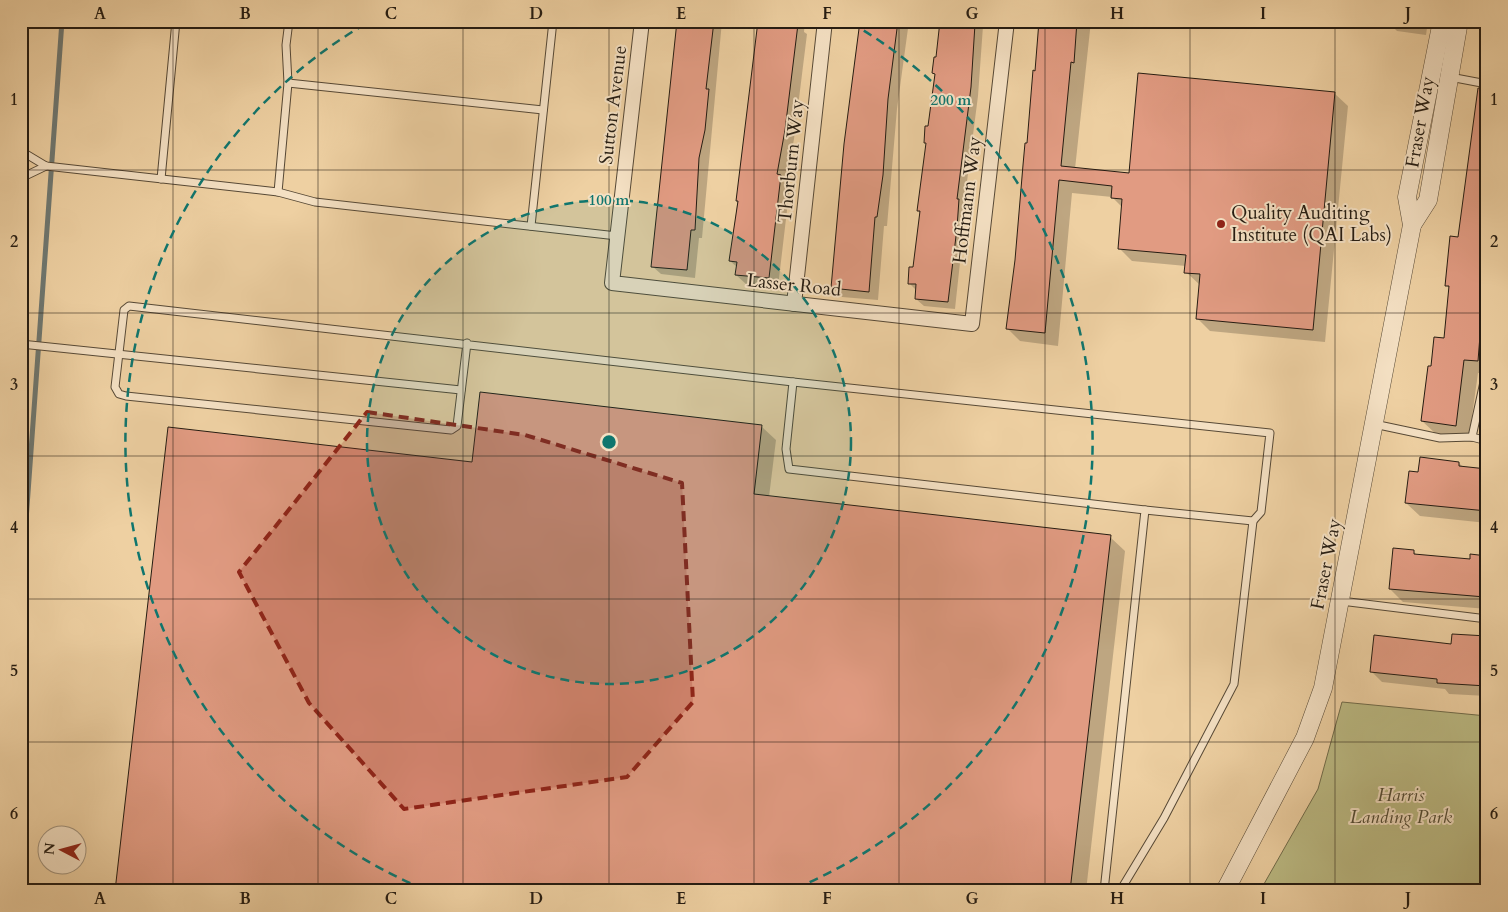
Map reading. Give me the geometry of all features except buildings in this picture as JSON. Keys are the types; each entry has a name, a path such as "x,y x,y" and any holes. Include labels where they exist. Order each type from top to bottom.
{"street":[{"name":"Sutton Avenue","path":"612,283 642,21"},
{"name":"Thorburn Way","path":"794,304 825,21"},
{"name":"Hoffmann Way","path":"972,324 1007,21"},
{"name":"Fraser Way","path":"1225,891 1305,738 1323,688 1412,225 1407,196 1442,21"},
{"name":"Fraser Way","path":"1412,225 1428,200 1459,21"},
{"name":"Lasser Road","path":"612,283 972,324"}],"lane":[{"path":"162,179 176,21"},
{"path":"278,192 288,83 286,45 288,21"},
{"path":"531,226 553,21"},
{"path":"1431,74 1487,84"},
{"path":"288,83 543,110"},
{"path":"21,151 46,166 278,192 315,202 617,236"},
{"path":"21,178 46,166"},
{"path":"467,343 457,426 451,430 126,396 119,394 115,387 117,353 124,310 130,306 467,343 794,382 1270,433 1261,512 1252,522 1234,684 1164,818 1120,891"},
{"path":"23,344 461,390"},
{"path":"1472,437 1487,368"},
{"path":"794,382 786,449 789,469 1252,522"},
{"path":"1374,424 1440,438 1472,437 1487,441"},
{"path":"1104,891 1145,510"},
{"path":"1340,601 1487,619"}],"highlighted area":[{"path":"367,412 525,435 682,483 693,702 627,777 404,809 309,703 239,572"}],"green space":[{"name":"Harris Landing Park","path":"1342,702 1487,716 1487,891 1260,891 1318,789"}],"waterway":[{"path":"21,590 62,21"}],"place":[{"name":"Quality Auditing Institute (QAI Labs)","path":"1221,224"}]}
